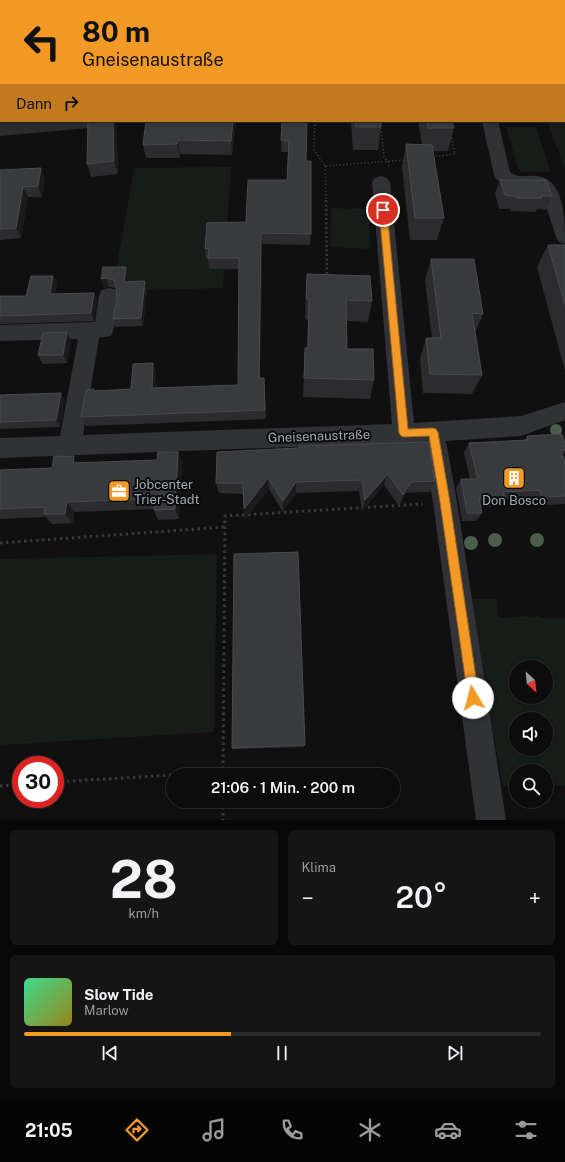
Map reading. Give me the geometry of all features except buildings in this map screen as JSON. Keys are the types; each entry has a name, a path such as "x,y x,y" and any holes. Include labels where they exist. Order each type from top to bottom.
{"street":[{"path":"490,122 502,175 514,182 537,182 550,190 565,237"},
{"path":"381,182 404,433"},
{"path":"0,333 104,330 109,295"},
{"path":"70,444 90,330"},
{"name":"Gneisenaustraße","path":"0,448 70,444 433,432 521,426 565,411"},
{"path":"433,432 445,502 491,820"}],"path":[{"path":"315,122 314,150 325,166 327,282"},
{"path":"380,122 384,157 388,162 389,177 381,182"},
{"path":"426,158 455,154 451,134"},
{"path":"325,166 411,160"},
{"path":"223,768 225,516 445,502"},
{"path":"0,543 225,527"},
{"path":"64,781 166,775"},
{"path":"0,786 12,785"},
{"path":"223,808 223,820"}],"shaded area":[{"path":"547,122 565,122 565,169"},
{"path":"506,127 536,127 551,172 522,172 518,169"},
{"path":"231,167 223,288 114,291 117,265 134,168"},
{"path":"331,208 368,209 371,249 330,247"},
{"path":"217,554 214,732 0,745 0,559"},
{"path":"468,599 496,599 499,618 540,616 541,618 565,618 565,786 553,786 553,764 509,764 509,786 503,786"}],"place":[{"name":"Don Bosco","path":"514,478"},
{"name":"Jobcenter Trier-Stadt","path":"119,491"}],"route":[{"path":"383,210 404,433 433,432 445,502 473,698"}]}
